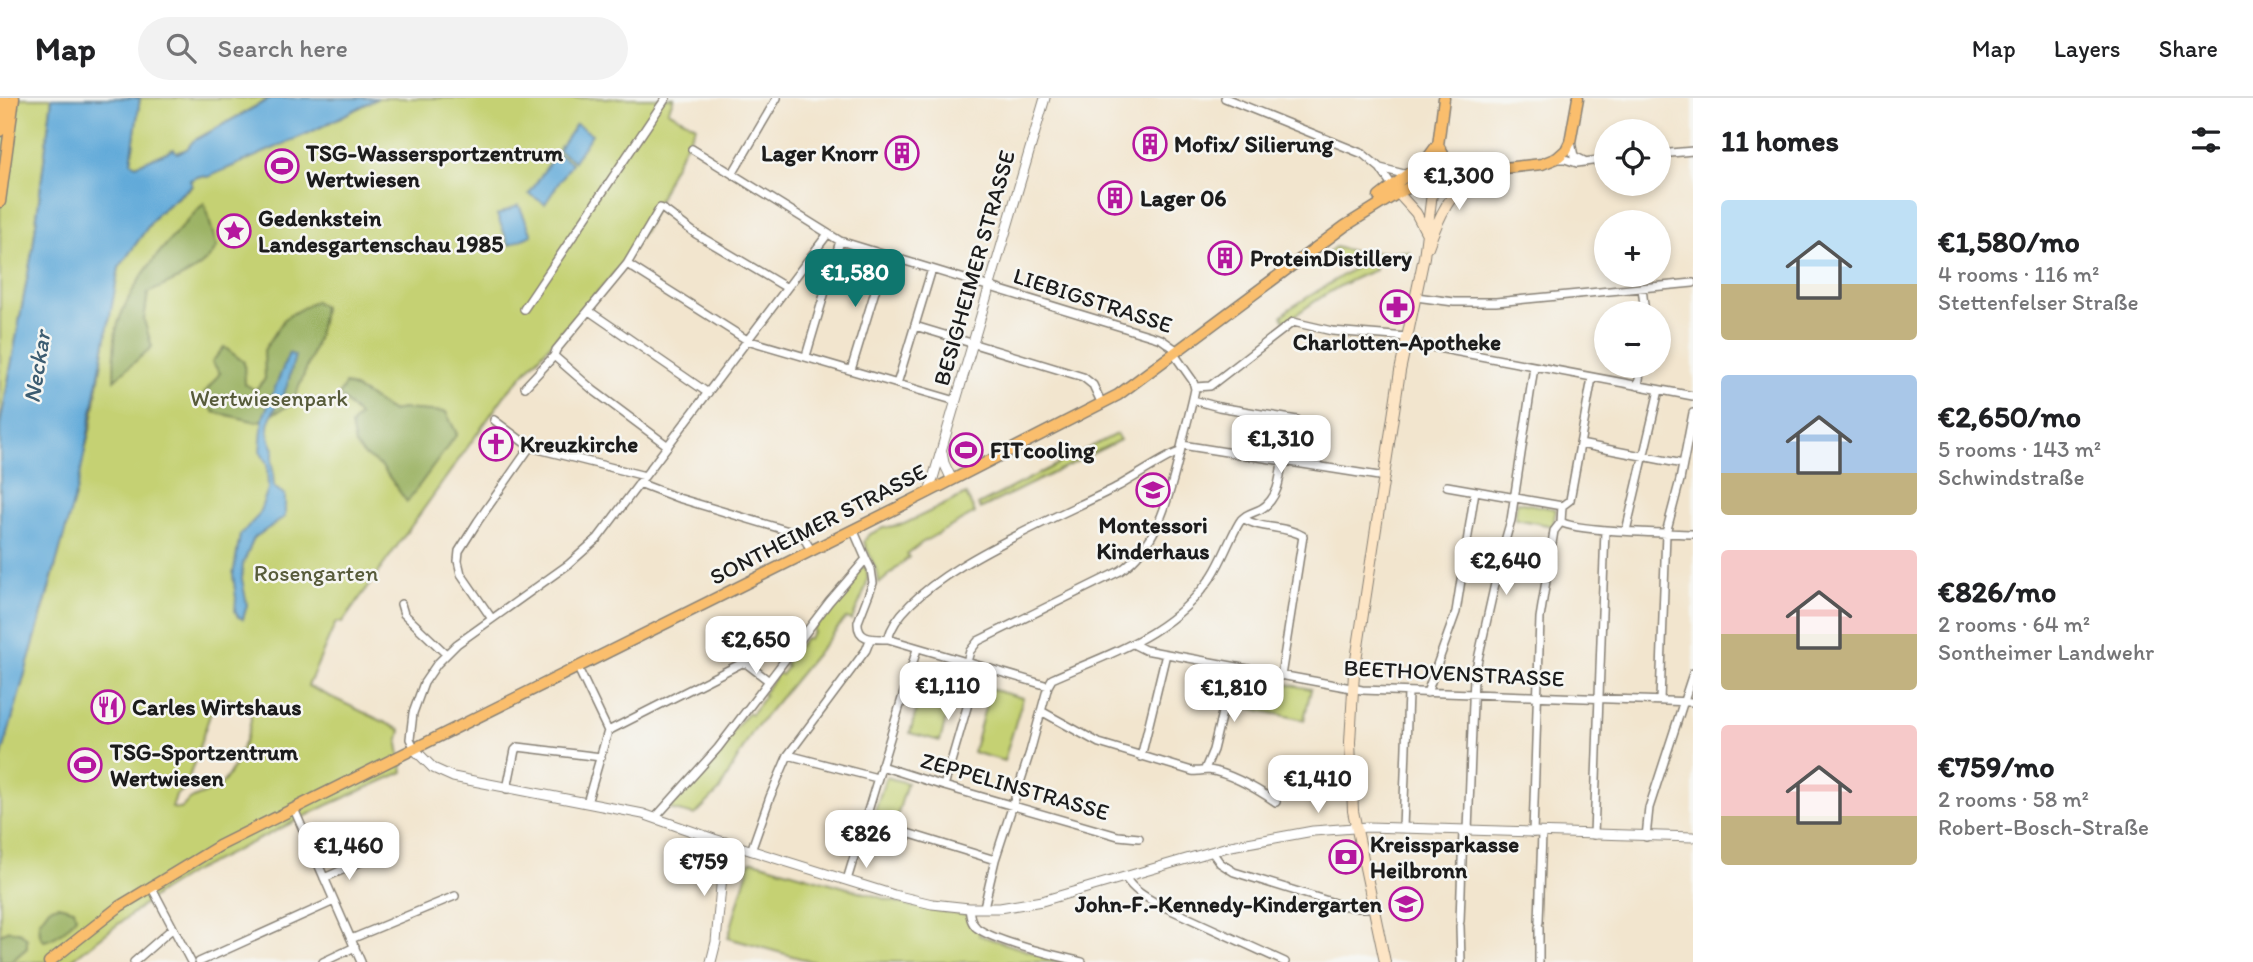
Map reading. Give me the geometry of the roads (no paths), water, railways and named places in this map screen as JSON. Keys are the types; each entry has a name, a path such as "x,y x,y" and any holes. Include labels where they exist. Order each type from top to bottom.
{"main road":[{"path":"0,131 4,98"},
{"path":"0,202 15,98"},
{"path":"1385,962 1356,827 1350,750 1352,689 1406,340 1424,257 1444,98"},
{"path":"1553,160 1566,150 1572,137 1578,98"},
{"path":"1424,257 1446,205 1471,171 1448,163 1438,144"},
{"path":"1426,232 1416,213 1395,190 1427,159 1438,144"},
{"name":"SONTHEIMER STRASSE","path":"49,962 150,886 219,846 1102,404 1139,381 1395,190 1434,177 1542,164 1553,160"}],"street":[{"path":"524,309 666,98"},
{"path":"733,173 777,98"},
{"name":"BESIGHEIMER STRASSE","path":"929,492 1045,98"},
{"path":"1225,98 1363,154 1380,168 1395,190"},
{"path":"1572,137 1574,156 1584,162"},
{"name":"LIEBIGSTRASSE","path":"692,149 840,241 1161,339 1176,352"},
{"path":"1671,153 1693,151"},
{"path":"1553,160 1563,158 1577,163 1594,161"},
{"path":"1380,168 1408,175"},
{"path":"525,387 554,356 627,264 660,208 716,246 787,288"},
{"path":"827,235 609,526 580,555 446,654 430,673 417,702 410,734 415,750 433,768 507,789 630,811 914,900 969,908 1000,908 1041,901 1212,852 1284,835 1356,827 1693,837"},
{"path":"806,356 840,241"},
{"path":"851,370 886,255"},
{"path":"627,264 747,340 956,401"},
{"path":"897,384 932,268"},
{"path":"1416,297 1454,302 1496,302 1693,283"},
{"path":"1642,288 1644,301"},
{"path":"589,311 708,393"},
{"path":"1195,387 1210,386 1293,322 1332,331 1406,340 1693,396"},
{"path":"915,326 1083,377 1093,385 1102,404"},
{"path":"967,662 970,651 978,641 1092,586 1133,561 1148,544 1171,490 1195,387 1176,352"},
{"path":"554,356 593,390 668,446"},
{"path":"1461,962 1460,923 1473,694 1489,609 1516,497 1534,367"},
{"path":"1447,486 1562,506 1570,500 1592,378"},
{"path":"1638,386 1639,378"},
{"path":"1626,531 1658,390"},
{"path":"1192,400 1297,420"},
{"path":"1660,700 1666,533 1693,413"},
{"path":"494,420 530,447 645,476"},
{"path":"1580,444 1683,464"},
{"path":"492,619 461,573 458,561 460,551 530,447"},
{"path":"888,639 892,628 916,599 958,567 1112,490 1159,464 1181,448 1385,477"},
{"path":"942,450 944,463 952,480"},
{"path":"984,907 995,860 1052,679 1133,644 1162,627 1189,606 1216,569 1243,518 1271,501 1278,485 1282,461"},
{"path":"639,483 678,498 802,535 811,550"},
{"path":"1427,693 1456,612 1475,491"},
{"path":"1539,962 1537,697 1541,611 1554,531 1561,522 1562,506"},
{"path":"1243,518 1255,524 1303,536 1281,676"},
{"path":"1561,522 1605,530 1693,534"},
{"path":"853,529 871,569 873,583 857,625 862,635 870,640 888,639 1048,686"},
{"path":"1594,835 1605,530"},
{"path":"654,818 718,748 829,602 866,559"},
{"path":"401,604 404,614 446,654"},
{"path":"751,851 788,755 866,650 870,640"},
{"name":"BEETHOVENSTRASSE","path":"1133,644 1144,650 1352,689 1693,702"},
{"path":"847,880 916,649"},
{"path":"1141,757 1166,653"},
{"path":"608,731 740,664 747,664 769,681"},
{"path":"944,786 979,666"},
{"path":"1205,769 1213,750 1233,667"},
{"path":"578,668 608,731 587,803"},
{"path":"1646,837 1650,808 1693,673"},
{"path":"1403,828 1408,693"},
{"path":"1041,711 1089,738 1141,757 1192,771 1205,769 1238,781 1276,802"},
{"path":"507,789 515,750 518,747 601,757"},
{"path":"788,755 877,778"},
{"name":"ZEPPELINSTRASSE","path":"881,766 1123,837 1139,838"},
{"path":"294,809 361,962"},
{"path":"865,820 995,860"},
{"path":"711,962 716,942 724,842"},
{"path":"1212,852 1220,863 1234,872 1332,902 1357,908 1373,908"},
{"path":"324,878 363,861"},
{"path":"1125,877 1130,886 1158,904 1285,962"},
{"path":"150,886 191,962"},
{"path":"351,939 455,896"},
{"path":"198,962 334,901"},
{"path":"969,908 974,925 982,930 1082,962"},
{"path":"134,962 173,928"},
{"path":"323,962 355,947"}],"water":[{"name":"Neckar","path":"52,98 140,98 131,162 136,165 174,149 177,153 187,149 193,141 271,98 378,98 311,132 208,177 200,176 190,180 192,185 157,214 119,268 79,482 0,762 0,425 33,247"},
{"path":"576,124 592,134 574,161 558,150"},
{"path":"556,153 572,163 545,204 529,194"},
{"path":"519,205 532,235 509,245 497,215"},
{"path":"289,353 295,356 290,376 271,417 268,431 274,449 274,487 285,495 285,517 254,538 243,564 242,579 247,605 243,619 238,617 235,611 233,575 240,535 258,516 268,489 267,464 260,451 263,418"}],"place":[{"name":"Mofix/ Silierung","path":"1150,144"},
{"name":"Lager Knorr","path":"902,153"},
{"name":"TSG-Wassersportzentrum Wertwiesen","path":"282,166"},
{"name":"Lager 06","path":"1115,198"},
{"name":"Gedenkstein Landesgartenschau 1985","path":"234,231"},
{"name":"ProteinDistillery","path":"1225,258"},
{"name":"Charlotten-Apotheke","path":"1397,307"},
{"name":"Kreuzkirche","path":"496,444"},
{"name":"FITcooling","path":"966,450"},
{"name":"Montessori Kinderhaus","path":"1153,490"},
{"name":"Carles Wirtshaus","path":"108,707"},
{"name":"TSG-Sportzentrum Wertwiesen","path":"85,765"},
{"name":"Kreissparkasse Heilbronn","path":"1346,857"},
{"name":"John-F.-Kennedy-Kindergarten","path":"1406,904"}],"park label":[{"name":"Wertwiesenpark","path":"269,398"},
{"name":"Rosengarten","path":"316,573"}]}
